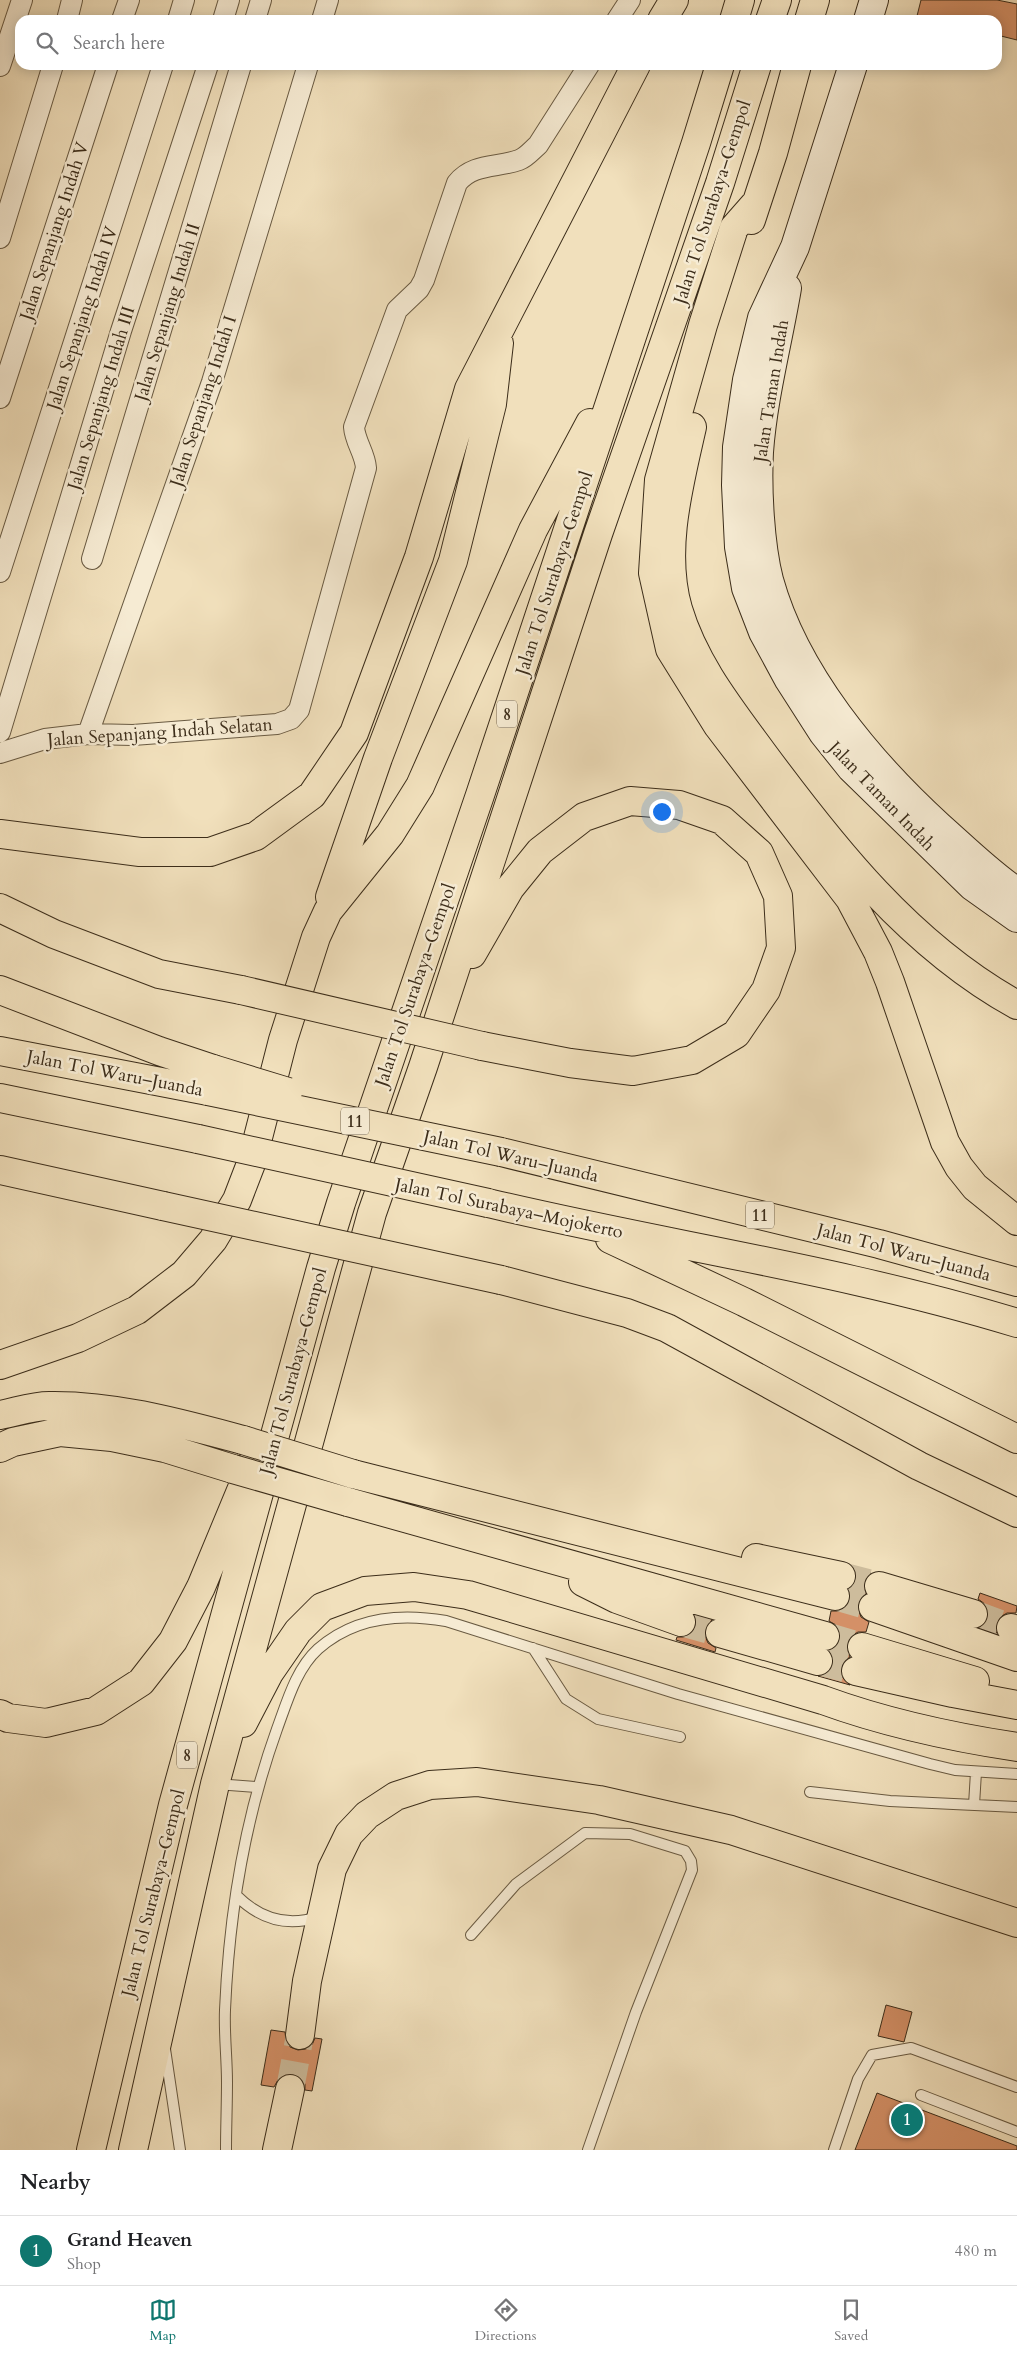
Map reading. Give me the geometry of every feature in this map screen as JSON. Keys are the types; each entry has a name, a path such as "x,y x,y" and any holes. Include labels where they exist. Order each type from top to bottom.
{"highway":[{"path":"665,15 674,0"},
{"path":"736,15 740,0"},
{"path":"772,15 777,0"},
{"path":"810,15 815,0"},
{"path":"0,834 140,852 210,852 256,836 312,795 354,733 419,557 469,389 633,70"},
{"name":"Jalan Tol Surabaya–Gempol","path":"91,2150 173,1805 341,1203 480,795 718,70"},
{"name":"Jalan Tol Surabaya–Gempol","path":"132,2150 218,1776 271,1576 372,1212 423,1067 598,534 720,183 755,70"},
{"path":"796,70 773,153 713,336 680,479 671,558 678,608 696,655 725,702 807,814 890,908 919,936 976,980 1017,1005"},
{"path":"756,203 734,228 703,325 659,480 653,574 670,649 718,726 850,899 887,975 945,1142 959,1167 975,1188 1017,1221"},
{"path":"0,1365 78,1338 137,1310 184,1274 213,1240 237,1200 252,1162 283,1040 316,937 378,758 454,561 492,404 500,326"},
{"path":"316,937 328,911 390,834 420,786 533,530 582,436 616,386"},
{"path":"0,908 54,934 159,974 241,990 482,1046 570,1063 633,1071 692,1060 736,1034 766,990 781,948 778,896 759,853 722,820 679,805 630,800 584,817 540,851 510,888 473,952 423,1067"},
{"path":"0,990 159,1051 211,1080"},
{"name":"Jalan Tol Waru–Juanda","path":"0,1051 211,1080 444,1140 501,1152 878,1244 1017,1282"},
{"name":"Jalan Tol Surabaya–Mojokerto","path":"0,1098 198,1139 581,1225 770,1261 920,1296 1017,1323"},
{"path":"0,1170 501,1280 627,1313 667,1328 847,1424 919,1466 1017,1513"},
{"path":"581,1225 680,1274 744,1302 1017,1439"},
{"path":"0,1714 8,1718 46,1723 96,1711 141,1682 173,1641 201,1587 295,1363"},
{"path":"0,1415 47,1406 110,1409 243,1440 353,1474 572,1529 838,1586"},
{"path":"0,1448 13,1442 60,1432 112,1438 165,1448 521,1552 821,1649 720,1633"},
{"path":"521,1552 617,1599 681,1622"},
{"path":"218,1776 269,1673 298,1631 322,1607 365,1591 414,1587 468,1595 823,1700 863,1715 927,1731 1017,1747"},
{"path":"973,1614 876,1596 1017,1657"},
{"path":"1017,1694 859,1659 953,1693 1017,1705"},
{"path":"300,2035 307,1982 332,1869 349,1834 367,1815 396,1796 430,1785 477,1782 599,1800 732,1830 1017,1923"},
{"path":"277,2150 290,2089"}],"street":[{"path":"17,15 22,0"},
{"path":"68,15 72,0"},
{"path":"124,15 129,0"},
{"path":"180,15 184,0"},
{"path":"224,15 229,0"},
{"path":"256,15 261,0"},
{"path":"324,15 328,0"},
{"path":"620,15 630,0"},
{"path":"870,15 874,0"},
{"path":"0,66 15,21"},
{"path":"0,238 51,70"},
{"name":"Jalan Sepanjang Indah V","path":"0,398 106,70"},
{"name":"Jalan Sepanjang Indah IV","path":"0,572 161,70"},
{"name":"Jalan Sepanjang Indah III","path":"0,732 118,341 206,70"},
{"name":"Jalan Sepanjang Indah II","path":"92,559 240,70"},
{"name":"Jalan Sepanjang Indah I","path":"88,734 212,382 306,70"},
{"name":"Jalan Sepanjang Indah Selatan","path":"0,753 45,739 88,734 133,734 268,725 291,719 299,710 366,468 365,459 354,437 354,427 397,310 419,289 424,280 456,183 463,175 474,169 519,160 529,154 538,145 586,70"},
{"name":"Jalan Taman Indah","path":"851,70 795,247 762,318 747,380 737,447 739,547 746,588 764,632 788,680 828,740 851,768 943,860 999,889 1017,918"}],"lane":[{"path":"226,2150 225,2011 228,1964 236,1896 257,1787 297,1678 307,1661 318,1649 347,1631 382,1618 446,1620 678,1694 930,1764 976,1772 1017,1774"},
{"path":"532,1648 566,1699 598,1719 680,1737"},
{"path":"974,1805 976,1772"},
{"path":"218,1776 257,1787"},
{"path":"810,1792 890,1802 1017,1806"},
{"path":"471,1935 516,1884 585,1833 630,1834 685,1851 692,1861 692,1870 630,2028 588,2150"},
{"path":"236,1896 248,1907 276,1920 307,1921 322,1916"},
{"path":"161,2019 180,2150"},
{"path":"834,2150 858,2079 872,2055 910,2048 1017,2087"},
{"path":"921,2096 1017,2132"}],"building":[{"path":"921,0 997,0 1017,4 1017,40 1002,36 1002,15 917,15"},
{"path":"854,1569 871,1573 864,1582 866,1594 858,1602 861,1617 869,1622 866,1632 858,1632 851,1636 847,1643 850,1657 844,1661 841,1668 841,1676 850,1685 818,1676 828,1673 833,1666 833,1658 830,1651 840,1641 840,1633 836,1625 829,1621 831,1611 840,1611 846,1607 850,1600 849,1589 856,1579"},
{"path":"980,1593 1017,1606 1016,1613 1007,1613 1000,1617 996,1624 997,1633 980,1628 988,1619 988,1611 985,1604 978,1599"},
{"path":"695,1616 712,1620 705,1628 705,1636 708,1643 716,1648 715,1652 676,1640 677,1637 691,1634 696,1627"},
{"path":"886,2005 912,2012 904,2042 878,2036"},
{"path":"271,2030 285,2032 286,2041 290,2047 298,2050 306,2049 312,2045 315,2038 322,2039 312,2091 305,2090 305,2084 301,2078 293,2074 285,2074 279,2078 274,2087 261,2085"},
{"path":"877,2093 1017,2146 1017,2150 855,2150"}],"tunnel":[{"path":"841,1576 879,1586"},
{"path":"835,1596 873,1607"},
{"path":"973,1614 1011,1628"},
{"path":"681,1622 720,1633"},
{"path":"825,1636 862,1647"},
{"path":"818,1661 856,1671"},
{"path":"290,2089 300,2035"}],"place":[{"name":"Grand Heaven","path":"907,2120"}]}
